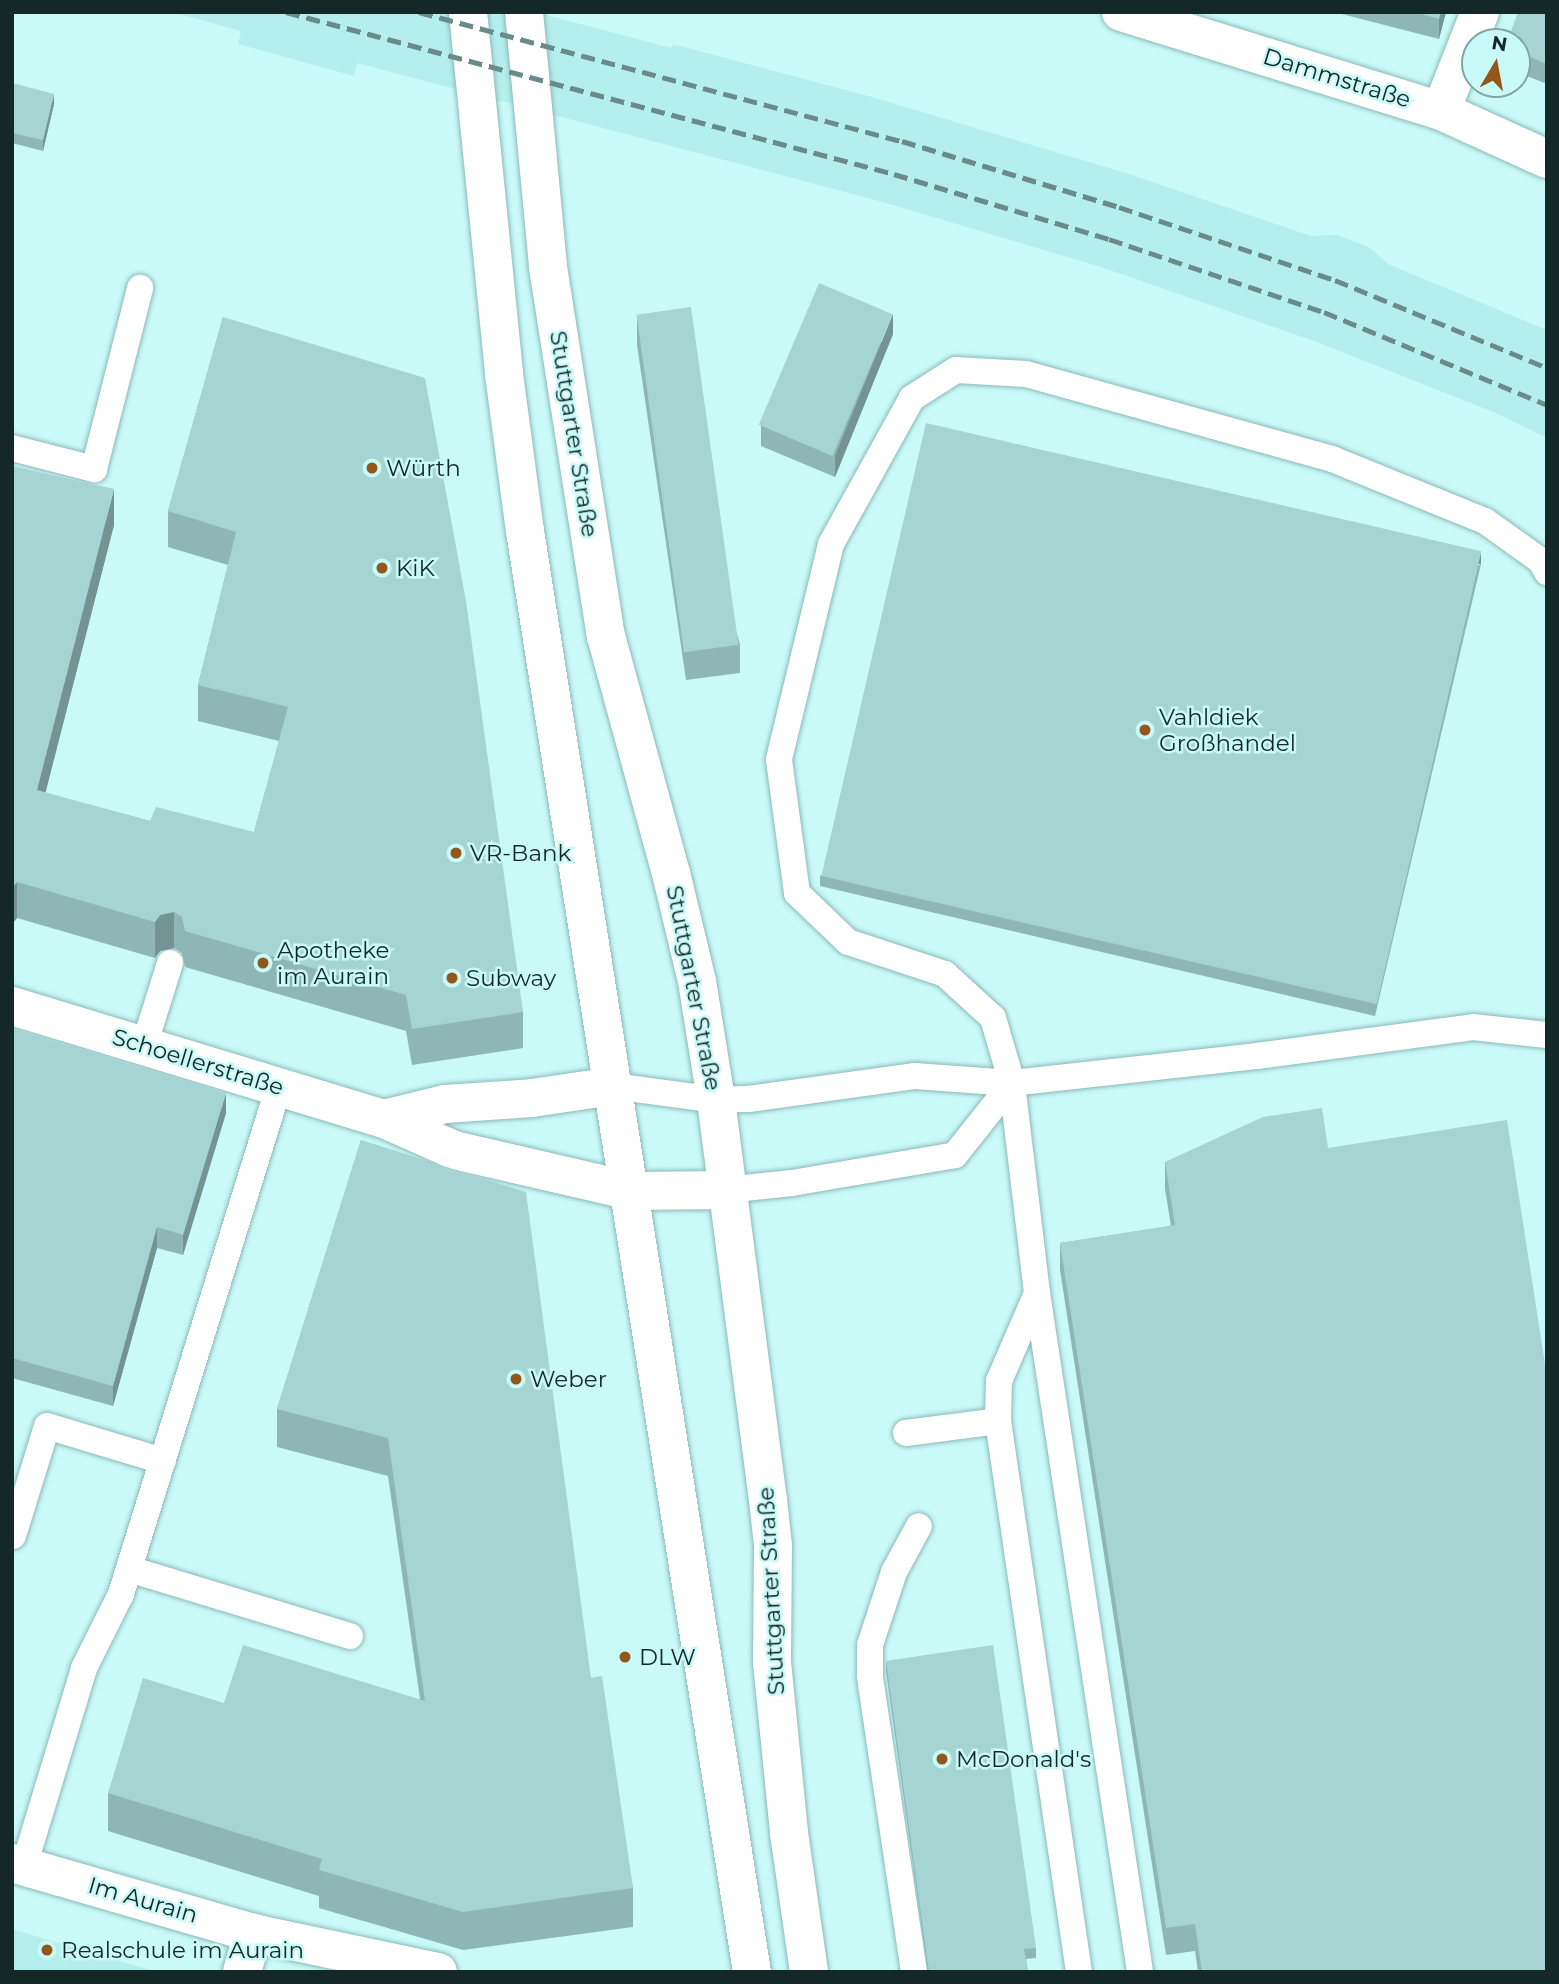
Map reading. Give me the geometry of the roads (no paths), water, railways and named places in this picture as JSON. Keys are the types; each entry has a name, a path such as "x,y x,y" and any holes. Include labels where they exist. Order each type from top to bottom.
{"main road":[{"path":"468,12 504,374 522,507 752,1972"},
{"name":"Stuttgarter Straße","path":"524,12 548,267 606,636 678,900 697,981 716,1100 772,1534 772,1662 789,1833 809,1972"},
{"name":"Dammstraße","path":"1121,12 1441,111 1547,159"},
{"path":"1441,111 1480,12"},
{"name":"Schoellerstraße","path":"12,1006 384,1119 454,1150 631,1191 726,1191"},
{"path":"384,1119 445,1104 532,1098 613,1086"},
{"name":"Im Aurain","path":"18,1865 253,1933 438,1972"},
{"path":"242,1972 253,1933"}],"lane":[{"path":"12,448 94,469 140,288"},
{"path":"1140,1972 1037,1293 1012,1083 993,1018 945,974 848,942 797,893 779,759 831,544 912,398 956,370 1026,374 1332,459 1485,521 1541,561 1547,572"},
{"path":"144,1046 170,963"},
{"path":"613,1086 716,1100 782,1096 915,1076 1012,1083 1257,1056 1473,1027 1547,1035"},
{"path":"726,1191 792,1183 955,1155 1012,1083"},
{"path":"18,1865 84,1668 121,1594 279,1086"},
{"path":"1037,1293 999,1381 998,1421 1079,1972"},
{"path":"906,1433 998,1421"},
{"path":"13,1536 47,1426 159,1473"},
{"path":"914,1972 870,1676 870,1646 894,1572 919,1526"},
{"path":"129,1569 350,1636"}],"railway":[{"path":"286,12 894,174 1109,239 1324,312 1547,405"},
{"path":"419,12 902,141 1119,207 1335,280 1547,368"}],"place":[{"name":"Würth","path":"372,468"},
{"name":"KiK","path":"382,568"},
{"name":"Vahldiek Großhandel","path":"1145,730"},
{"name":"VR-Bank","path":"456,853"},
{"name":"Apotheke im Aurain","path":"263,963"},
{"name":"Subway","path":"452,978"},
{"name":"Weber","path":"516,1379"},
{"name":"DLW","path":"625,1657"},
{"name":"McDonald's","path":"942,1759"},
{"name":"Realschule im Aurain","path":"47,1950"}]}
